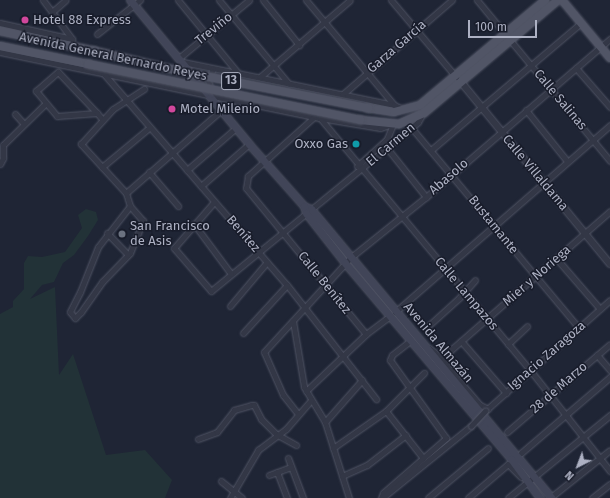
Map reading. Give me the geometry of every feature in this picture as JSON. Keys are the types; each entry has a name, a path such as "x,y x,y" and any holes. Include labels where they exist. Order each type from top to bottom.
{"main road":[{"name":"Avenida General Bernardo Reyes","path":"508,37 545,0"},
{"name":"Avenida General Bernardo Reyes","path":"0,46 25,51 42,57 88,64 360,120 392,124 409,124 424,112 458,79 508,37 558,0"},
{"path":"562,0 610,58"},
{"name":"Avenida Almazán","path":"135,2 249,144 307,209 392,314 411,340 540,498"},
{"name":"Avenida General Bernardo Reyes","path":"0,31 73,43 94,51 180,71 368,108 405,110 431,98 458,79"},
{"path":"25,51 22,42 27,36"},
{"name":"Avenida Almazán","path":"392,314 421,343 552,497"}],"street":[{"path":"43,0 73,43"},
{"path":"52,12 66,0"},
{"path":"178,0 238,73"},
{"path":"219,0 290,84"},
{"name":"Treviño","path":"181,60 207,35 249,0"},
{"path":"263,0 299,45"},
{"path":"306,0 394,105"},
{"path":"260,77 350,0"},
{"name":"Calle Villaldama","path":"391,0 610,264"},
{"name":"Garza García","path":"343,94 416,29 452,0"},
{"name":"Calle Salinas","path":"477,0 610,161"},
{"path":"98,34 135,2"},
{"path":"0,23 73,43"},
{"path":"431,150 581,23"},
{"name":"Abasolo","path":"298,414 283,395 264,354 348,260 426,197 610,39"},
{"path":"0,52 42,57 104,74 232,102 317,118 380,128 392,124"},
{"path":"181,60 213,69 260,77 394,105 405,110"},
{"path":"576,68 610,108"},
{"path":"213,69 209,77 209,86 214,94 223,99"},
{"path":"97,113 57,116 45,104 36,91 57,72 97,113 102,119"},
{"name":"Benítez","path":"104,74 287,285 344,356 376,399"},
{"path":"130,206 107,233 98,247 80,292 70,312 76,318 102,282 128,255 143,221 130,206 126,193 81,144 102,119 116,107 128,101 144,89"},
{"path":"126,193 232,102"},
{"path":"0,164 3,158 3,145 45,104"},
{"path":"526,110 567,161"},
{"path":"15,114 24,124"},
{"path":"265,161 317,118"},
{"name":"Calle Lampazos","path":"317,118 360,167 400,217 530,370 584,436 610,471"},
{"name":"El Carmen","path":"194,224 174,248 211,291 282,232 307,209 360,167 387,139 392,124"},
{"name":"Bustamante","path":"409,124 579,328"},
{"name":"El Carmen","path":"360,167 387,148 409,124"},
{"path":"306,391 366,334 392,314 492,225 610,125"},
{"path":"102,167 150,127"},
{"path":"187,170 236,128"},
{"path":"200,186 249,144"},
{"path":"387,148 426,197"},
{"name":"Calle Benítez","path":"265,161 248,176 246,188 366,334"},
{"path":"149,172 178,206"},
{"path":"214,202 194,224 230,274"},
{"name":"Mier y Noriega","path":"444,357 610,211"},
{"path":"107,233 128,255"},
{"path":"556,258 600,309"},
{"path":"230,306 267,262"},
{"path":"427,327 475,280"},
{"path":"243,333 287,285"},
{"name":"Ignacio Zaragoza","path":"381,498 471,426 530,370 610,300"},
{"path":"293,321 299,366 306,391 310,400 325,422 349,498"},
{"path":"508,344 527,326"},
{"path":"381,498 383,493 446,438 390,359 411,340"},
{"path":"462,342 506,392"},
{"path":"421,343 444,357 480,405 487,410"},
{"name":"28 de Marzo","path":"507,432 610,344"},
{"path":"597,355 610,370"},
{"path":"333,448 386,411 424,373"},
{"path":"522,453 565,414 610,377"},
{"path":"325,422 362,380"},
{"path":"230,498 258,450 276,434 286,429 310,400"},
{"path":"198,440 217,432 234,410 252,405 261,419 276,434 296,445"},
{"path":"386,411 423,458"},
{"path":"508,498 610,415"},
{"path":"342,476 367,465 406,435"},
{"path":"428,498 488,448"},
{"path":"552,497 610,450"},
{"path":"288,458 303,498"},
{"path":"468,498 508,464 527,482"},
{"path":"269,475 291,468"},
{"path":"277,472 287,498"},
{"path":"222,481 242,498"},
{"path":"592,498 610,484"}],"shaded area":[{"path":"86,209 96,212 98,220 74,255 63,263 54,282 42,285 30,299 55,287 59,375 73,354 106,455 145,450 172,480 165,498 0,498 0,314 13,307 13,301 24,289 24,263 28,256 42,257 65,252 82,228 78,215"}],"place":[{"name":"Hotel 88 Express","path":"25,20"},
{"name":"Motel Milenio","path":"172,109"},
{"name":"Oxxo Gas","path":"356,144"},
{"name":"San Francisco de Asis","path":"122,234"}]}
